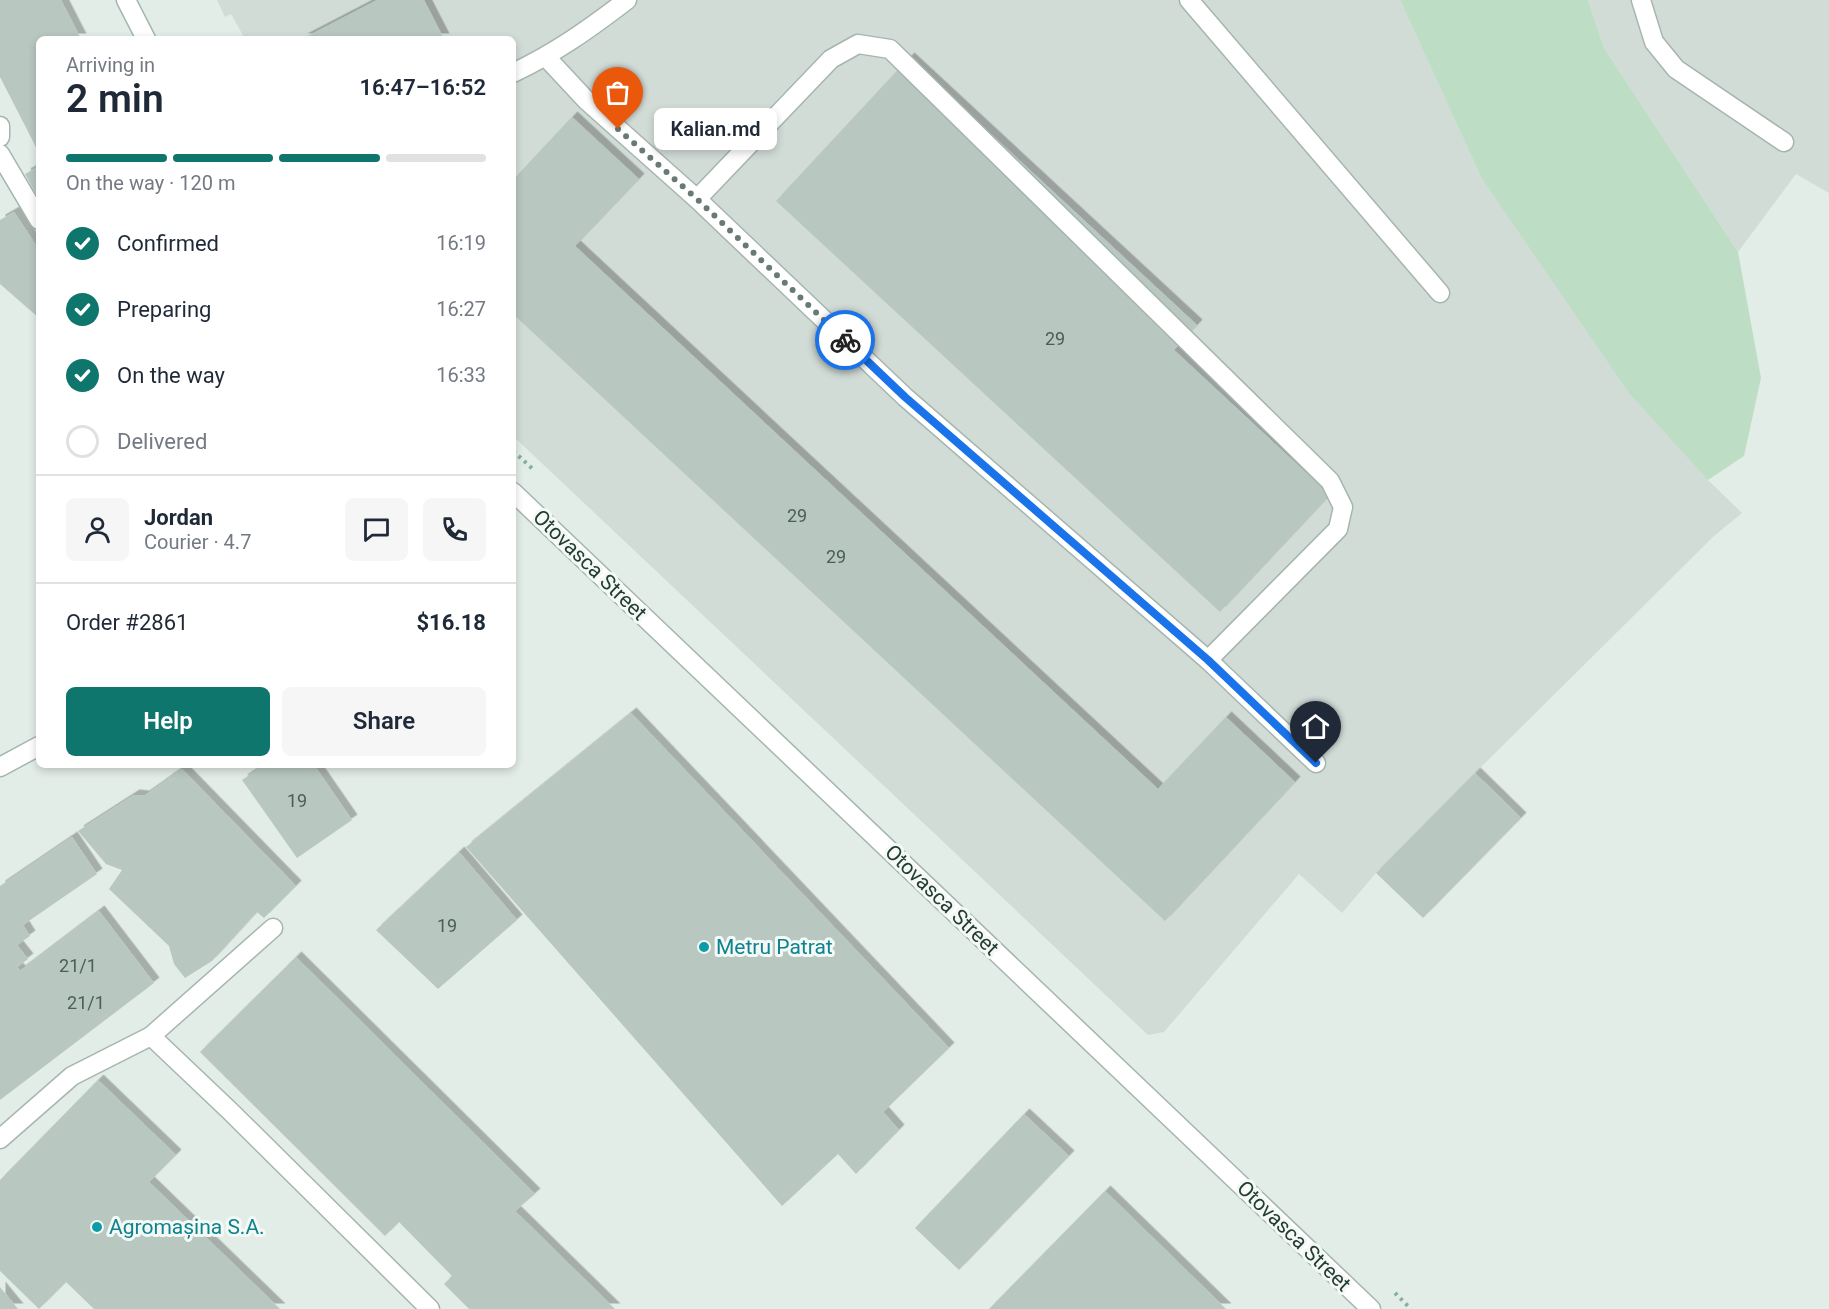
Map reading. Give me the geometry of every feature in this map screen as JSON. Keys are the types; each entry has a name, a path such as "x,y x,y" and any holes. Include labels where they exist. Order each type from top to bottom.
{"street":[{"path":"126,0 144,36"},
{"path":"516,72 573,41 627,0"},
{"path":"1189,0 1440,293"},
{"path":"1641,0 1654,42 1676,69 1784,142"},
{"path":"697,199 831,59 858,44 890,49 1330,481 1343,507 1338,529 1208,660"},
{"path":"546,57 587,101 697,199 905,397 1208,660 1316,763"},
{"path":"0,126 0,137"},
{"path":"0,154 36,215"},
{"name":"Otovasca Street","path":"516,495 1371,1309"},
{"path":"0,767 36,748"},
{"path":"0,1138 72,1076 151,1036 273,928"},
{"path":"151,1036 430,1309"}],"shaded area":[{"path":"217,0 1400,0 1481,177 1708,480 1742,513 1714,536 1475,773 1376,873 1342,913 1299,874 1164,1032 1148,1035 516,439 516,36 243,36 231,14 225,17"},
{"path":"1588,0 1829,0 1829,193 1796,174 1738,252 1604,48"}],"green space":[{"path":"1400,0 1588,0 1604,48 1738,252 1761,378 1744,456 1708,480 1629,393 1481,177"}],"building":[{"path":"0,0 61,0 79,36 36,36 36,147 0,77"},
{"path":"377,0 424,0 442,36 308,36"},
{"path":"909,58 1197,325 1174,350 1330,495 1220,612 776,201"},
{"path":"572,117 639,179 575,246 1158,789 1226,717 1295,782 1165,921 516,317 516,177"},
{"path":"36,168 36,194 25,174"},
{"path":"14,212 36,245 36,315 0,284 0,220"},
{"name":"Metru Patrat","path":"631,713 949,1048 883,1112 899,1130 856,1174 838,1154 782,1206 466,847"},
{"path":"260,768 316,768 352,820 297,858 242,780"},
{"path":"182,769 296,886 264,918 257,912 212,961 185,978 174,964 169,946 109,889 122,870 106,864 78,831 134,795 144,796"},
{"path":"1475,773 1521,818 1423,918 1376,873"},
{"path":"72,837 97,874 23,925 30,936 17,945 28,959 17,967 20,971 99,911 154,983 0,1100 0,886"},
{"path":"459,852 517,920 438,989 376,930"},
{"path":"296,957 535,1194 515,1211 615,1309 469,1309 444,1284 452,1276 399,1222 385,1236 200,1052"},
{"name":"Agromașina S.A.","path":"98,1080 176,1155 149,1182 280,1309 94,1309 66,1282 39,1309 0,1271 0,1180"},
{"path":"1024,1114 1069,1156 959,1270 915,1228"},
{"path":"1105,1191 1226,1309 989,1309"},
{"path":"0,1287 18,1309 0,1309"}],"way so far":[{"path":"618,129 697,199 845,340"}],"place":[{"name":"Kalian.md","path":"618,129"},
{"name":"Metru Patrat","path":"704,947"},
{"name":"Agromașina S.A.","path":"97,1227"}],"route":[{"path":"845,340 905,397 1208,660 1316,763"}]}
